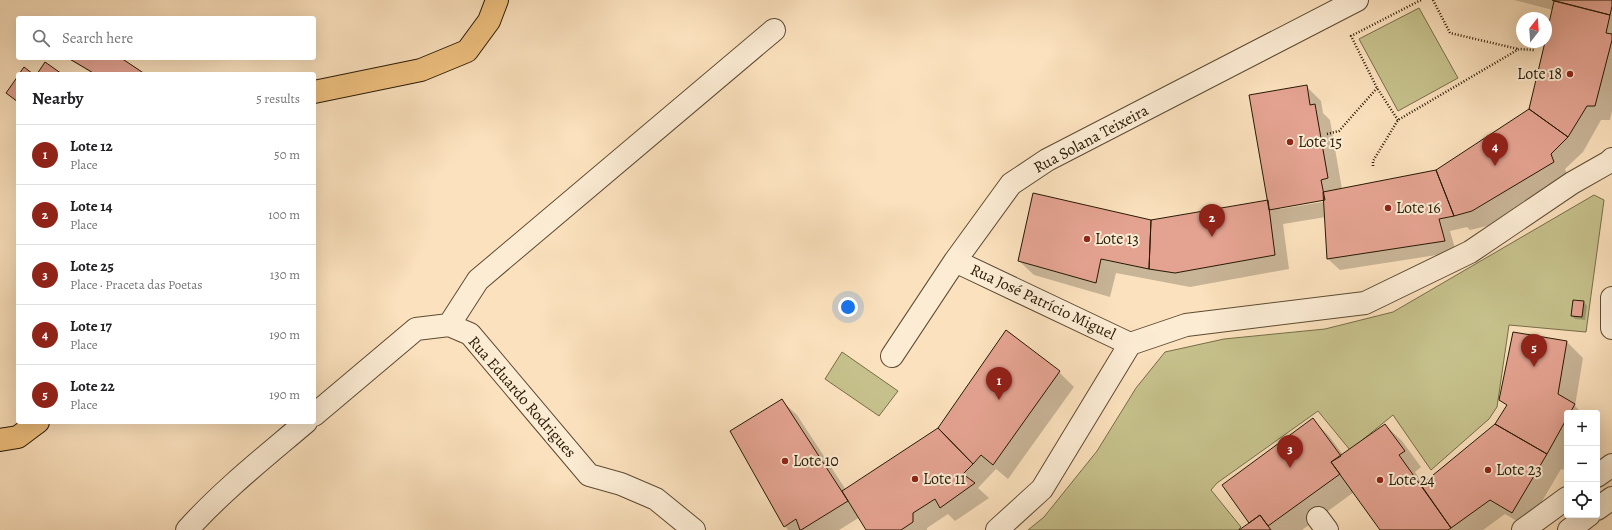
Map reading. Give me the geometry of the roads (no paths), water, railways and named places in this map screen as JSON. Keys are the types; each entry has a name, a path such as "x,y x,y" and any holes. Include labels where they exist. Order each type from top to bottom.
{"highway":[{"path":"316,92 421,70 467,51 489,21 497,0"},
{"path":"0,440 18,437 35,424"}],"street":[{"name":"Rua Solana Teixeira","path":"892,356 955,261 1011,184 1047,160 1358,0"},
{"path":"316,414 416,329 449,324 478,280 774,30"},
{"path":"997,530 1042,489 1130,344 1186,325 1365,303 1470,252 1572,184 1611,163"},
{"name":"Rua José Patrício Miguel","path":"955,261 1130,344"},
{"path":"1612,298 1612,328"},
{"name":"Rua Eduardo Rodrigues","path":"449,324 470,334 589,476 621,484 656,499 694,530"},
{"path":"187,530 202,513 304,424"},
{"path":"1600,474 1612,465"},
{"path":"1600,507 1612,498"},
{"path":"1523,530 1564,500"},
{"path":"1569,530 1585,518"}],"place":[{"name":"Lote 18","path":"1570,74"},
{"name":"Lote 15","path":"1290,142"},
{"name":"Lote 17","path":"1495,166"},
{"name":"Lote 16","path":"1388,208"},
{"name":"Lote 14","path":"1212,237"},
{"name":"Lote 13","path":"1087,239"},
{"name":"Lote 22","path":"1534,367"},
{"name":"Lote 12","path":"999,400"},
{"name":"Lote 10","path":"785,461"},
{"name":"Lote 25","path":"1290,468"},
{"name":"Lote 23","path":"1488,470"},
{"name":"Lote 11","path":"915,479"},
{"name":"Lote 24","path":"1380,480"}]}
